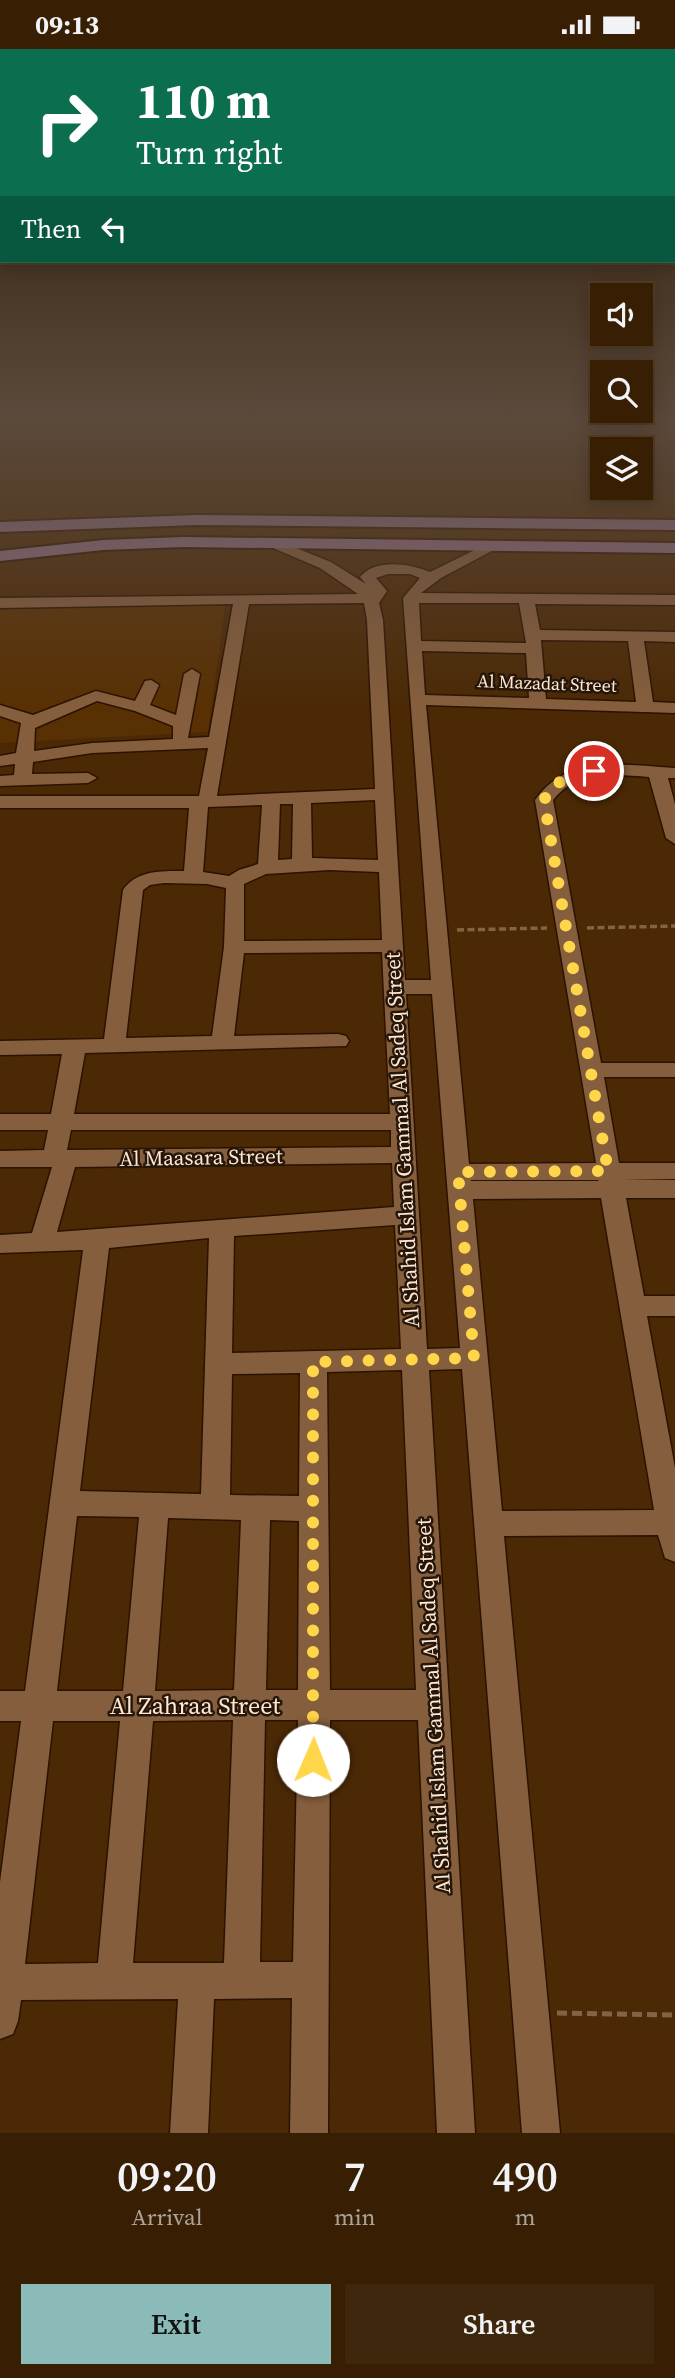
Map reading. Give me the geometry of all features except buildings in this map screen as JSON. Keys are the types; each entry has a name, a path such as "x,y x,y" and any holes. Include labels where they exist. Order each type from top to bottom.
{"main road":[{"path":"0,527 119,521 217,520 675,525"},
{"path":"205,541 217,539 227,532 226,526 217,520"},
{"path":"5,556 103,545 205,541 675,548"}],"street":[{"path":"271,542 345,577 360,587 370,600"},
{"path":"496,545 431,578 413,591 411,598 675,600"},
{"path":"457,565 482,587 518,598"},
{"path":"0,603 370,600 380,593 368,577 373,573 402,569 422,573 431,578"},
{"name":"Al Shahid Islam Gammal Al Sadeq Street","path":"411,598 399,658 382,795 456,2133"},
{"path":"518,598 533,641 538,703"},
{"path":"193,878 203,802 218,742 242,599"},
{"name":"Al Shahid Islam Gammal Al Sadeq Street","path":"370,600 374,620 399,658 418,704 541,2133"},
{"path":"635,636 645,707"},
{"path":"399,658 533,641 635,636 675,637"},
{"path":"179,744 192,674"},
{"path":"141,707 151,685"},
{"path":"23,780 27,757 26,731 33,721 96,697 141,707 183,724"},
{"name":"Al Mazadat Street","path":"418,704 538,703 675,708"},
{"name":"Al Mazadat Street","path":"418,704 675,717"},
{"path":"0,710 33,721"},
{"path":"0,761 92,748 218,742"},
{"path":"85,802 92,748"},
{"path":"55,779 58,752"},
{"path":"489,1524 672,1536 544,800 555,785 575,774 594,771 666,773 675,838"},
{"path":"0,781 88,778"},
{"path":"0,802 203,802 302,796 382,795"},
{"path":"302,796 302,865"},
{"path":"268,866 271,799"},
{"path":"234,882 247,871 268,866 387,866"},
{"path":"114,1046 133,890 146,880 221,878 234,882"},
{"path":"222,1043 234,947 237,890 234,882"},
{"path":"234,947 391,946"},
{"path":"393,987 442,987"},
{"path":"0,1048 338,1041"},
{"path":"41,1244 60,1158 61,1122 75,1046"},
{"path":"591,1070 675,1070"},
{"name":"Al Maasara Street","path":"0,1122 401,1122"},
{"name":"Al Maasara Street","path":"0,1159 402,1155"},
{"path":"459,1181 610,1180 675,1171"},
{"path":"610,1180 675,1189"},
{"path":"0,1244 97,1240 406,1215"},
{"path":"215,1505 221,1364 222,1228"},
{"path":"0,2021 11,1844 39,1706 97,1240"},
{"path":"633,1306 675,1306"},
{"path":"221,1364 474,1358"},
{"path":"309,2133 314,1705 313,1362"},
{"path":"64,1503 314,1509"},
{"path":"114,1981 155,1505"},
{"path":"241,1980 256,1508"},
{"name":"Al Zahraa Street","path":"0,1706 433,1705"},
{"path":"189,2133 197,1980"},
{"path":"3,1982 311,1980"}],"path":[{"path":"530,2013 675,2015"}],"shaded area":[{"path":"226,601 208,732 0,743 0,604"}],"route":[{"path":"313,1760 313,1362 474,1358 458,1172 608,1171 544,800 549,789 560,780 594,771"}]}
